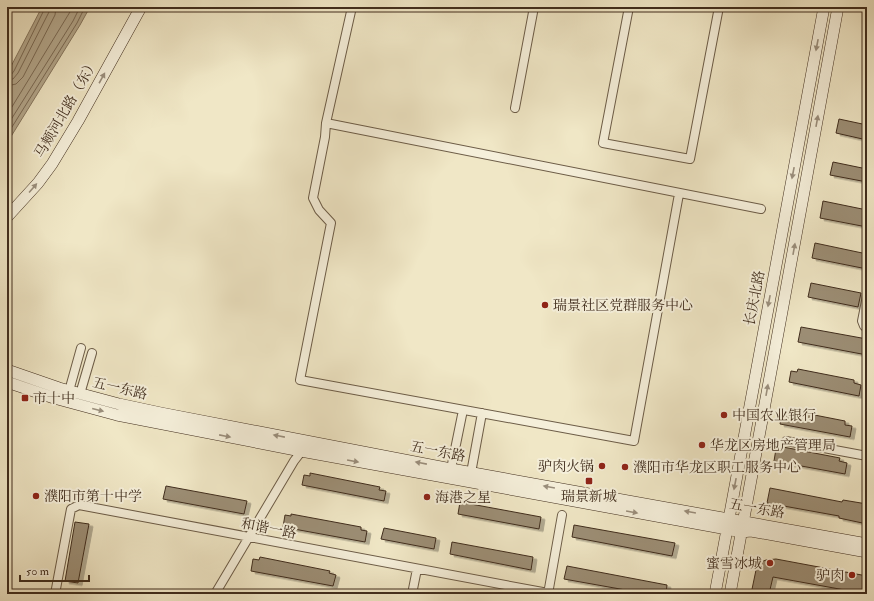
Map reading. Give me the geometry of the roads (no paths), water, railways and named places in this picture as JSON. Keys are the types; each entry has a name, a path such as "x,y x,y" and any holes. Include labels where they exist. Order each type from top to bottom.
{"street":[{"name":"马颊河北路（东）","path":"7,217 52,164 78,121 141,7"},
{"path":"352,7 326,123 325,137 313,198 318,210 331,223 300,380 634,441 679,194"},
{"path":"515,108 534,7"},
{"path":"629,7 603,143 690,159 719,7"},
{"name":"长庆北路","path":"715,594 824,7"},
{"path":"730,594 838,7"},
{"path":"326,123 761,209"},
{"path":"867,296 862,321 864,326 867,328"},
{"path":"68,391 81,348"},
{"path":"80,394 92,352"},
{"name":"五一东路","path":"7,370 68,391 304,447 452,469 728,524"},
{"name":"五一东路","path":"7,382 54,398 116,415 304,447 728,524 867,544"},
{"path":"452,469 463,410"},
{"path":"471,473 482,413"},
{"path":"786,441 867,456"},
{"path":"215,594 304,447"},
{"name":"和谐一路","path":"55,594 71,509 79,505 548,594"},
{"path":"548,594 562,515"},
{"name":"五一东路","path":"742,526 751,531 867,552"},
{"path":"412,594 417,569"}],"water":[{"path":"42,7 90,7 7,143 7,74"}],"place":[{"name":"瑞景社区党群服务中心","path":"545,305"},
{"name":"市十中","path":"25,398"},
{"name":"中国农业银行","path":"724,415"},
{"name":"华龙区房地产管理局","path":"702,445"},
{"name":"驴肉火锅","path":"602,466"},
{"name":"濮阳市华龙区职工服务中心","path":"625,467"},
{"name":"瑞景新城","path":"589,481"},
{"name":"濮阳市第十中学","path":"36,496"},
{"name":"海港之星","path":"427,497"},
{"name":"蜜雪冰城","path":"770,563"},
{"name":"驴肉","path":"852,575"}]}
